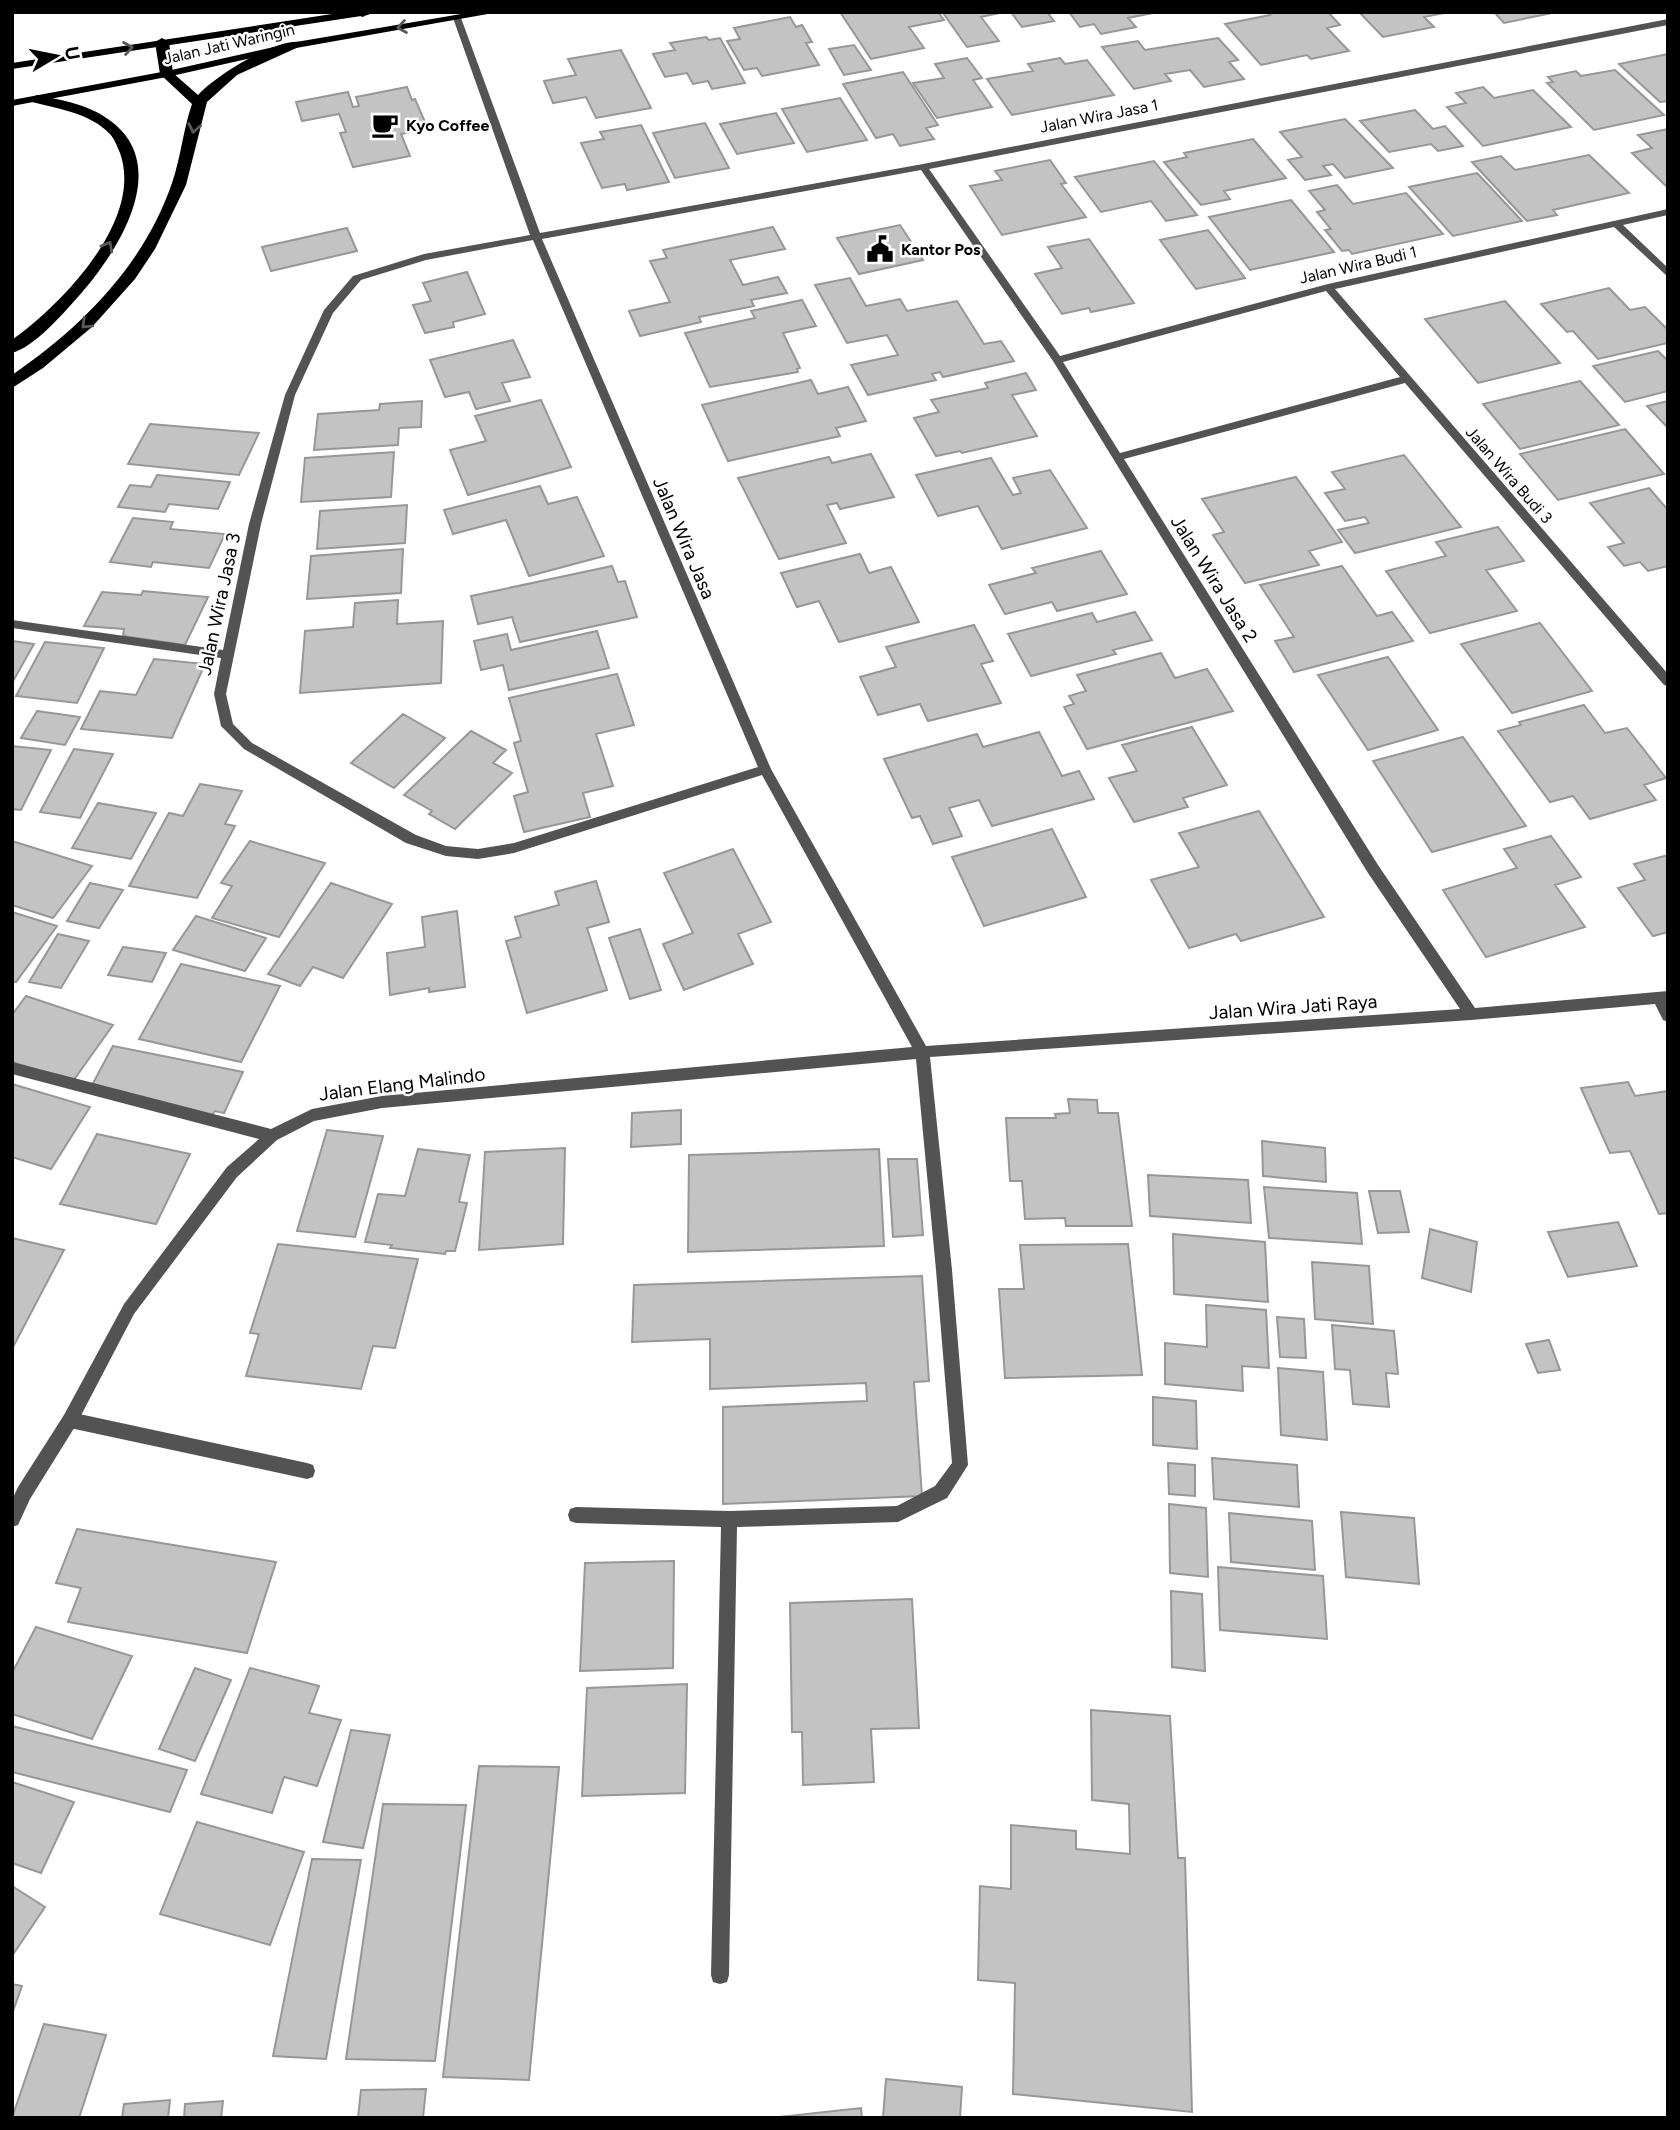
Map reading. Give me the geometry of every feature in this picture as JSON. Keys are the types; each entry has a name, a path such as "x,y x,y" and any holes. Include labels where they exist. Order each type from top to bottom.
{"highway":[{"path":"354,12 365,13"},
{"path":"162,43 167,74 198,103"},
{"path":"12,383 62,346 83,326 126,281 146,253 165,220 175,194 187,157 198,103 209,90 238,69 296,45"},
{"path":"12,348 62,307 97,265 124,215 131,177 127,150 113,130 89,114 37,99"}],"main road":[{"name":"Jalan Jati Waringin","path":"12,103 167,74 296,45 494,12"},
{"name":"Jalan Jati Waringin","path":"12,66 365,13"}],"street":[{"name":"Jalan Wira Jasa","path":"457,18 536,237 765,769 922,1052"},
{"name":"Jalan Wira Jasa 1","path":"536,237 923,167 1668,22"},
{"name":"Jalan Wira Jasa 2","path":"923,167 1057,360 1373,869 1471,1014"},
{"name":"Jalan Wira Budi 1","path":"1057,360 1328,287 1668,212"},
{"path":"1615,222 1668,274"},
{"name":"Jalan Wira Jasa 3","path":"536,237 425,257 357,278 328,312 290,395 255,524 220,694 227,726 248,746 411,839 446,851 478,854 514,848 765,769"},
{"name":"Jalan Wira Budi 3","path":"1328,287 1668,682"},
{"path":"1118,457 1406,379"},
{"path":"12,624 228,655"},
{"path":"1663,998 1668,1016"},
{"name":"Jalan Wira Jati Raya","path":"922,1052 1663,998"},
{"path":"576,1515 729,1519 898,1514 942,1492 960,1465 922,1052"},
{"name":"Jalan Elang Malindo","path":"12,1519 24,1493 70,1420 129,1309 232,1172 272,1136 312,1115 382,1102 922,1052"},
{"path":"12,1068 272,1136"},
{"path":"70,1420 307,1471"},
{"path":"720,1975 729,1519"}],"building":[{"path":"840,12 938,12 944,20 909,27 924,48 871,59"},
{"path":"1004,12 981,17 999,41 967,47 943,13"},
{"path":"1011,12 1047,12 1054,21 1022,27"},
{"path":"1069,12 1158,12 1128,18 1136,27 1101,34 1094,24 1080,27"},
{"path":"1268,12 1328,12 1340,25 1327,28 1349,51 1311,59 1307,55 1261,65 1225,24 1270,15"},
{"path":"1359,12 1449,12 1424,17 1434,27 1383,37"},
{"path":"1494,12 1557,12 1504,23"},
{"path":"790,17 796,27 802,25 812,42 806,43 819,65 762,76 757,68 744,70 727,41 740,39 734,28"},
{"path":"706,37 709,40 720,38 745,83 712,89 708,81 693,84 687,73 665,77 653,54 675,50 670,43"},
{"path":"1218,38 1238,60 1229,62 1244,79 1204,87 1190,70 1165,74 1171,81 1134,89 1102,47 1138,41 1145,50"},
{"path":"854,45 871,70 844,75 829,49"},
{"path":"621,50 651,108 596,118 586,97 553,103 544,81 576,75 568,59"},
{"path":"1668,54 1668,101 1660,102 1619,64"},
{"path":"967,58 982,78 973,80 992,107 937,118 913,83 944,78 935,64"},
{"path":"1060,58 1065,64 1087,60 1114,95 1012,115 987,79 1033,71 1028,64"},
{"path":"1615,70 1664,115 1594,130 1547,83 1553,82 1548,77 1576,71 1581,76"},
{"path":"903,72 938,125 926,128 934,139 900,146 893,134 876,138 843,84"},
{"name":"Kyo Coffee","path":"407,87 428,129 401,134 410,156 353,167 340,133 346,132 339,114 302,121 296,102 348,92 353,107 359,106 356,97"},
{"path":"1483,87 1494,98 1533,90 1571,127 1483,146 1447,107 1466,103 1456,93"},
{"path":"840,98 867,140 807,152 782,109"},
{"path":"1415,110 1433,129 1445,126 1463,146 1438,151 1431,144 1389,152 1360,121"},
{"path":"776,113 794,143 737,154 720,124"},
{"path":"1345,119 1393,168 1345,178 1333,164 1323,166 1331,175 1305,180 1288,160 1302,157 1280,132"},
{"path":"705,123 729,168 675,178 653,133"},
{"path":"641,125 669,182 627,190 625,184 602,188 581,143 604,139 600,132"},
{"path":"1668,129 1666,186 1632,153 1652,148 1638,135"},
{"path":"1253,139 1286,178 1224,191 1230,199 1201,205 1164,162 1187,157 1184,153"},
{"path":"1589,155 1629,193 1553,210 1557,215 1527,221 1472,162 1501,156 1515,170"},
{"path":"1050,160 1066,183 1061,184 1086,217 1002,235 970,186 1002,180 995,171"},
{"path":"1154,161 1197,215 1166,221 1151,201 1101,212 1075,177"},
{"path":"1477,173 1522,221 1453,236 1409,187"},
{"path":"1337,185 1353,204 1406,193 1443,234 1352,254 1349,250 1342,251 1325,230 1331,229 1317,212 1325,210 1309,191"},
{"path":"1291,200 1334,252 1250,270 1209,217"},
{"name":"Kantor Pos","path":"900,225 923,260 859,274 837,238"},
{"path":"773,227 785,249 730,260 743,285 778,277 787,293 751,300 754,306 699,317 701,322 640,336 629,311 670,302 650,261 667,258 663,250"},
{"path":"347,228 357,251 271,271 262,247"},
{"path":"1208,230 1245,278 1196,289 1160,240"},
{"path":"1089,239 1134,303 1091,312 1089,308 1062,314 1035,274 1062,268 1048,247"},
{"path":"467,272 485,314 453,322 454,327 425,333 413,305 431,301 423,283"},
{"path":"850,278 866,306 900,299 907,311 957,301 984,344 1001,341 1014,361 943,377 940,372 932,374 936,380 868,395 851,365 898,355 887,335 847,343 815,285"},
{"path":"1609,288 1630,310 1645,307 1668,330 1668,343 1598,359 1573,331 1567,332 1541,304"},
{"path":"802,300 816,326 783,333 800,368 797,369 798,372 710,387 685,333 755,318 751,311"},
{"path":"1505,301 1560,363 1478,383 1425,319"},
{"path":"513,340 530,377 502,383 510,401 476,409 469,392 445,397 430,360"},
{"path":"1658,351 1668,361 1668,391 1625,402 1593,366"},
{"path":"1026,373 1036,390 1012,395 1037,436 962,453 960,451 936,456 914,418 939,412 931,400 988,388 985,383"},
{"path":"811,380 818,394 848,387 866,421 836,428 840,436 728,461 702,405"},
{"path":"1580,381 1619,425 1520,449 1483,404"},
{"path":"541,400 571,467 468,495 450,450 486,441 475,416"},
{"path":"422,401 421,427 399,428 398,445 314,450 318,414 379,410 380,404"},
{"path":"1668,401 1668,428 1647,406"},
{"path":"150,424 259,433 239,475 128,464"},
{"path":"1625,429 1664,474 1558,500 1520,454"},
{"path":"394,452 391,497 301,502 305,458"},
{"path":"871,454 894,497 840,509 837,503 827,505 846,543 779,559 738,478 829,457 832,463"},
{"path":"1404,455 1461,527 1355,553 1338,530 1369,523 1365,517 1345,521 1325,493 1345,489 1332,472"},
{"path":"991,458 1013,495 1021,493 1013,478 1050,470 1087,528 1002,549 978,506 938,516 916,475"},
{"path":"157,475 230,482 218,509 169,504 165,512 118,507 130,485 151,487"},
{"path":"1296,477 1342,542 1309,551 1319,565 1245,583 1213,535 1224,532 1202,499"},
{"path":"540,486 548,504 577,497 604,556 529,576 506,520 453,534 444,510"},
{"path":"1649,488 1668,510 1668,566 1648,571 1640,562 1624,566 1608,547 1624,543 1590,503"},
{"path":"407,505 405,543 317,549 320,511"},
{"path":"133,518 173,522 170,529 225,534 209,568 153,562 151,567 110,562"},
{"path":"1498,527 1524,561 1486,570 1517,611 1430,633 1386,571 1446,556 1436,542"},
{"path":"403,549 401,593 307,599 311,556"},
{"path":"1101,551 1127,594 1057,611 1052,602 1005,614 989,585 1036,573 1032,568"},
{"path":"860,554 869,573 891,567 919,622 839,642 819,601 797,607 781,573"},
{"path":"612,566 618,582 625,581 637,617 520,642 512,617 478,624 471,596"},
{"path":"1342,566 1377,616 1392,612 1413,641 1294,672 1275,641 1294,637 1260,585"},
{"path":"143,591 208,597 185,645 123,636 124,629 84,626 102,592 141,595"},
{"path":"398,600 397,624 443,621 441,683 300,693 305,631 353,627 355,603"},
{"path":"1135,612 1152,640 1113,650 1116,654 1031,676 1008,634 1092,613 1097,622"},
{"path":"1540,623 1592,691 1512,713 1461,644"},
{"path":"974,625 993,661 981,664 1001,703 928,721 920,704 878,715 860,677 896,667 886,647"},
{"path":"597,631 609,668 509,690 503,665 481,670 474,641 507,634 511,650"},
{"path":"12,641 34,644 12,683"},
{"path":"45,642 104,648 77,703 16,696"},
{"path":"1161,653 1175,678 1207,669 1233,711 1087,749 1064,707 1074,704 1069,696 1086,691 1077,675"},
{"path":"1388,657 1438,730 1368,750 1318,675"},
{"path":"154,659 205,664 172,738 81,729 100,691 136,695"},
{"path":"617,674 634,725 596,734 613,786 583,793 590,817 524,832 514,796 528,792 514,743 521,741 509,698"},
{"path":"1584,705 1605,733 1627,728 1666,778 1644,785 1656,800 1590,819 1573,796 1550,802 1498,731 1521,725 1519,722"},
{"path":"37,711 80,717 65,745 21,738"},
{"path":"403,714 445,738 394,788 351,763"},
{"path":"1192,727 1227,785 1183,798 1188,807 1134,822 1109,778 1137,771 1122,745"},
{"path":"471,731 506,750 493,763 512,773 455,829 429,814 432,811 404,795"},
{"path":"1039,732 1062,776 1079,771 1094,799 992,826 979,800 949,808 962,836 933,844 920,816 912,818 884,759 977,734 983,747"},
{"path":"1463,737 1526,826 1432,852 1373,761"},
{"path":"12,746 51,750 21,810 12,809"},
{"path":"74,749 113,754 80,818 40,812"},
{"path":"200,784 242,791 225,824 235,826 197,898 129,886 169,813 183,816"},
{"path":"98,803 156,813 131,859 72,848"},
{"path":"1259,811 1324,917 1241,941 1236,934 1189,948 1151,880 1199,867 1179,833"},
{"path":"1052,829 1086,897 984,926 952,857"},
{"path":"1551,836 1581,877 1555,885 1585,927 1486,957 1443,890 1517,868 1504,849"},
{"path":"12,841 92,866 53,918 12,905"},
{"path":"250,841 325,863 279,937 212,918 232,886 221,883"},
{"path":"733,849 771,922 738,934 753,964 684,990 663,944 693,933 664,873"},
{"path":"1668,855 1668,932 1653,936 1618,888 1645,880 1634,864"},
{"path":"596,881 609,922 587,928 607,990 527,1013 506,941 521,937 515,917 559,905 555,892"},
{"path":"90,883 123,890 99,928 67,921"},
{"path":"331,883 392,904 343,978 313,967 300,986 268,974"},
{"path":"457,911 465,987 429,992 429,988 390,995 387,953 425,947 422,917"},
{"path":"12,912 57,926 16,982 12,981"},
{"path":"196,916 266,938 245,971 173,950"},
{"path":"640,929 661,990 630,999 609,938"},
{"path":"58,934 89,941 61,988 29,982"},
{"path":"123,947 166,953 152,982 108,975"},
{"path":"181,964 280,986 241,1062 139,1039"},
{"path":"26,996 113,1025 73,1081 12,1062 12,1015"},
{"path":"113,1046 243,1072 224,1113 215,1111 212,1115 92,1085"},
{"path":"1628,1082 1635,1096 1668,1091 1668,1213 1659,1214 1630,1151 1610,1153 1581,1088"},
{"path":"12,1084 90,1107 51,1169 12,1157"},
{"path":"1068,1099 1097,1100 1098,1113 1118,1113 1132,1226 1066,1226 1065,1218 1025,1219 1022,1181 1010,1181 1006,1118 1056,1118 1055,1114 1070,1113"},
{"path":"681,1110 681,1144 631,1147 632,1113"},
{"path":"327,1130 383,1136 355,1237 297,1231"},
{"path":"97,1134 190,1154 156,1224 60,1204"},
{"path":"1262,1141 1325,1148 1326,1182 1263,1176"},
{"path":"565,1148 563,1244 479,1250 485,1152"},
{"path":"418,1149 470,1155 459,1202 467,1203 455,1251 446,1251 445,1254 390,1248 392,1245 365,1242 378,1194 405,1196"},
{"path":"879,1149 884,1246 688,1252 689,1155"},
{"path":"888,1159 917,1159 923,1235 893,1237"},
{"path":"1148,1175 1248,1180 1251,1223 1150,1216"},
{"path":"1264,1187 1357,1193 1362,1244 1269,1238"},
{"path":"1369,1191 1400,1191 1409,1232 1378,1233"},
{"path":"1618,1222 1637,1266 1568,1277 1548,1232"},
{"path":"1430,1229 1477,1242 1471,1292 1422,1278"},
{"path":"1173,1234 1265,1242 1268,1302 1174,1294"},
{"path":"12,1238 64,1250 12,1349"},
{"path":"278,1244 418,1259 395,1348 373,1346 361,1389 246,1376 259,1334 250,1333"},
{"path":"1128,1244 1142,1375 1005,1378 999,1289 1024,1289 1020,1245"},
{"path":"1312,1262 1369,1266 1373,1324 1315,1319"},
{"path":"922,1276 929,1381 914,1382 922,1496 723,1504 723,1407 867,1401 866,1383 710,1389 710,1339 632,1342 634,1285"},
{"path":"1206,1305 1266,1310 1269,1368 1242,1366 1243,1391 1165,1384 1165,1343 1207,1347"},
{"path":"1277,1317 1304,1319 1306,1358 1280,1357"},
{"path":"1332,1325 1394,1331 1398,1374 1386,1373 1389,1407 1353,1404 1350,1370 1335,1369"},
{"path":"1549,1340 1560,1370 1538,1373 1526,1344"},
{"path":"1278,1368 1323,1372 1327,1440 1281,1435"},
{"path":"1153,1397 1196,1401 1197,1449 1153,1445"},
{"path":"1212,1458 1297,1465 1299,1507 1214,1499"},
{"path":"1168,1463 1195,1465 1195,1496 1169,1494"},
{"path":"1169,1504 1206,1508 1208,1577 1170,1573"},
{"path":"1341,1512 1414,1518 1419,1584 1346,1577"},
{"path":"1229,1513 1312,1521 1315,1570 1231,1562"},
{"path":"77,1529 276,1562 247,1653 68,1622 81,1588 56,1583"},
{"path":"674,1561 673,1668 580,1671 585,1563"},
{"path":"1218,1567 1323,1576 1327,1639 1220,1630"},
{"path":"1171,1591 1202,1594 1205,1671 1172,1667"},
{"path":"912,1599 919,1728 871,1729 874,1782 803,1785 802,1732 792,1732 790,1603"},
{"path":"36,1627 132,1656 92,1739 12,1714 12,1673"},
{"path":"195,1668 231,1680 195,1761 159,1749"},
{"path":"250,1668 319,1686 309,1713 341,1720 317,1786 284,1777 272,1813 201,1794"},
{"path":"687,1684 685,1793 582,1796 587,1688"},
{"path":"1091,1710 1170,1716 1178,1858 1185,1858 1192,2112 1013,2094 1015,1983 978,1980 980,1886 1011,1889 1011,1825 1076,1831 1076,1849 1130,1854 1129,1804 1092,1800"},
{"path":"12,1726 187,1770 170,1812 12,1772"},
{"path":"351,1730 390,1735 363,1848 323,1842"},
{"path":"479,1766 559,1767 529,2080 443,2077"},
{"path":"12,1782 74,1802 41,1873 12,1863"},
{"path":"383,1804 466,1805 435,2061 346,2059"},
{"path":"197,1822 304,1852 270,1945 160,1914"},
{"path":"312,1859 361,1860 326,2059 273,2056"},
{"path":"12,1886 45,1907 12,1956"},
{"path":"12,1984 22,1986 12,2014"},
{"path":"44,2024 106,2035 79,2118 12,2118"},
{"path":"886,2079 962,2087 960,2118 883,2118"},
{"path":"426,2089 423,2118 358,2118 361,2090"},
{"path":"170,2100 168,2118 122,2118 124,2104"},
{"path":"223,2101 221,2118 184,2118 185,2104"},
{"path":"861,2108 862,2118 770,2118"}],"place":[{"name":"Kyo Coffee","path":"385,125"},
{"name":"Kantor Pos","path":"880,249"}]}
